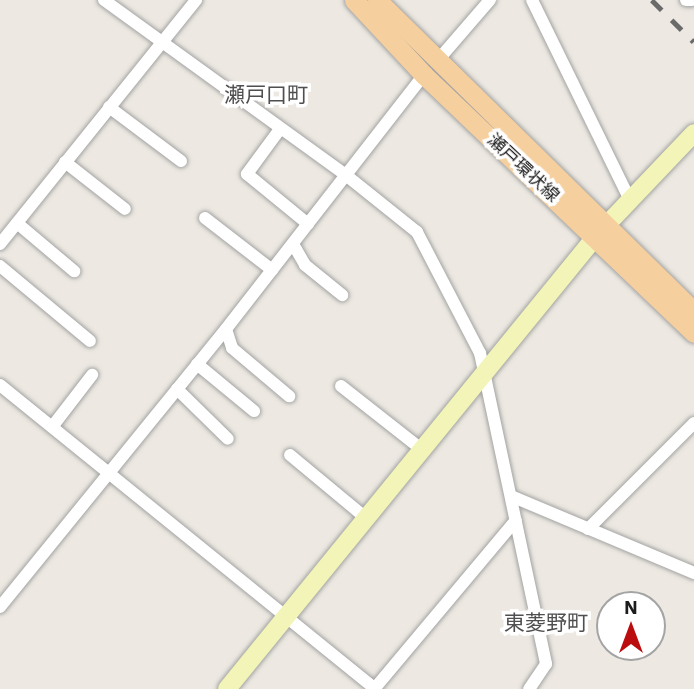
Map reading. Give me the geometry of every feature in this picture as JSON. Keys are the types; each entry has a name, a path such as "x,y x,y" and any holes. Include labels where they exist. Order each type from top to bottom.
{"main road":[{"name":"瀬戸環状線","path":"354,0 424,75 694,312"},
{"name":"瀬戸環状線","path":"377,0 439,60 694,334"}],"street":[{"path":"104,0 347,176 417,232 480,353 546,664 529,689"},
{"path":"0,244 196,0"},
{"path":"439,60 490,0"},
{"path":"532,0 630,200"},
{"path":"686,0 692,0"},
{"path":"0,607 226,330 424,75"},
{"path":"109,107 181,161"},
{"path":"281,129 247,174 308,224"},
{"path":"227,689 367,519 484,370 600,231 694,133"},
{"path":"65,162 125,209"},
{"path":"205,218 272,270"},
{"path":"17,223 74,271"},
{"path":"293,244 305,265 342,295"},
{"path":"0,266 90,341"},
{"path":"226,330 232,348 289,396"},
{"path":"197,364 254,411"},
{"path":"52,427 92,375"},
{"path":"0,385 108,475 287,615 372,687 516,520"},
{"path":"341,386 421,449"},
{"path":"177,389 228,439"},
{"path":"588,529 694,423"},
{"path":"290,455 367,519"},
{"path":"511,496 694,573"}],"railway":[{"path":"652,0 694,42"}],"district":[{"name":"瀬戸口町","path":"266,94"},
{"name":"東菱野町","path":"546,622"}]}
